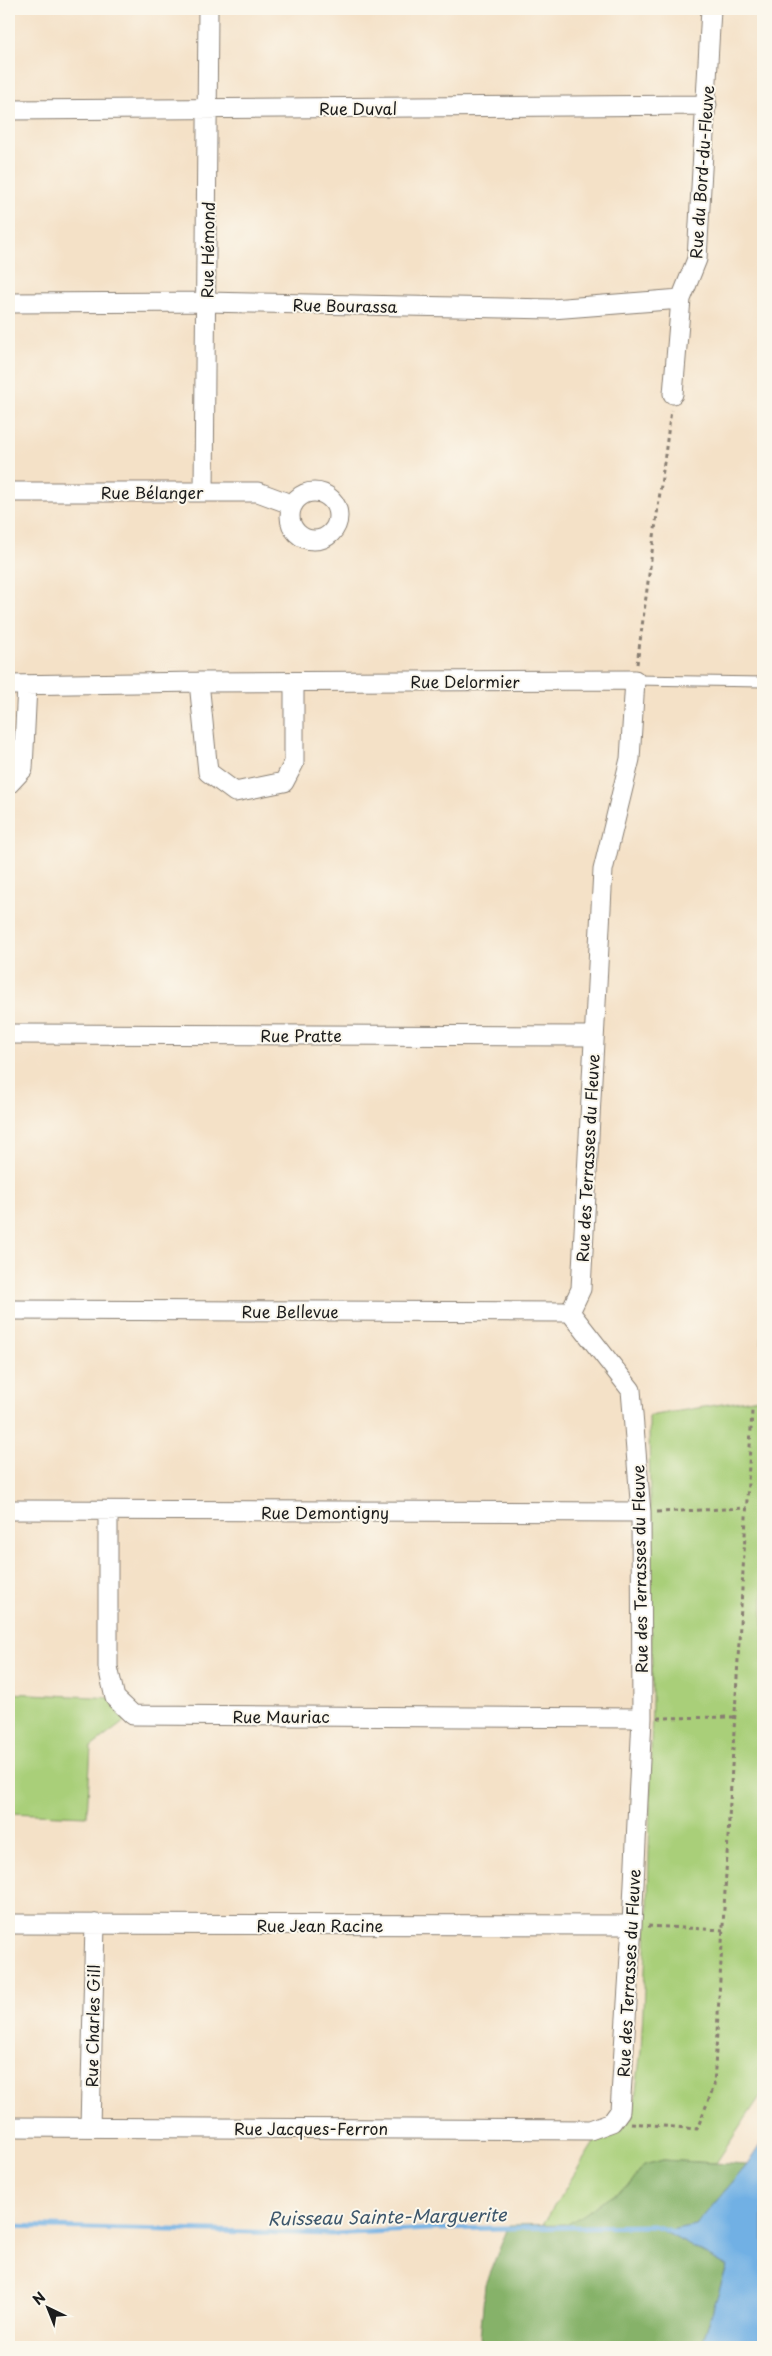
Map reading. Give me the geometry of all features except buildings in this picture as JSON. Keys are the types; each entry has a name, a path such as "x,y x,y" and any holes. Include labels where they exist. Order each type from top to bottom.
{"street":[{"name":"Rue Hémond","path":"204,492 208,9"},
{"name":"Rue du Bord-du-Fleuve","path":"673,394 682,299 696,259 707,106 711,9"},
{"name":"Rue Duval","path":"9,110 707,106"},
{"name":"Rue Bourassa","path":"9,303 206,302 552,309 682,299"},
{"name":"Rue Bélanger","path":"9,492 258,492 293,505"},
{"name":"Rue Delormier","path":"9,784 23,769 18,685 199,682 635,680"},
{"name":"Rue des Terrasses du Fleuve","path":"612,2122 620,2111 632,1925 642,1718 641,1512 631,1390 570,1312 581,1289 603,870 630,759 635,680"},
{"path":"199,682 208,772 235,792 284,782 291,770 294,764 294,683"},
{"name":"Rue Pratte","path":"9,1034 594,1036"},
{"name":"Rue Bellevue","path":"9,1310 570,1312"},
{"name":"Rue Demontigny","path":"9,1510 641,1512"},
{"name":"Rue Mauriac","path":"108,1511 108,1667 115,1698 133,1716 642,1718"},
{"name":"Rue Jean Racine","path":"9,1924 632,1925"},
{"name":"Rue Charles Gill","path":"90,2127 95,1924"},
{"name":"Rue Jacques-Ferron","path":"9,2126 590,2130 612,2122"}],"lane":[{"path":"635,680 763,682"}],"path":[{"path":"635,680 673,394"},
{"path":"612,2122 697,2129 714,2086 752,1410"},
{"path":"641,1512 747,1508"},
{"path":"642,1718 734,1717"},
{"path":"632,1925 723,1930"}],"green space":[{"path":"763,1323 763,2092 716,2163 663,2160 644,2165 630,2184 566,2227 543,2224 600,2133 619,2133 633,2115 641,2050 648,1908 652,1698 649,1416 759,1398"},
{"path":"9,1693 115,1698 133,1715 91,1747 87,1816 9,1813"},
{"path":"663,2160 747,2165 696,2225 664,2231 727,2266 701,2347 483,2347 480,2337 485,2284 509,2225 568,2224 630,2184 644,2165"}],"water":[{"path":"763,2140 763,2347 701,2347 727,2266 663,2231 696,2225 747,2165"}],"waterway":[{"name":"Ruisseau Sainte-Marguerite","path":"9,2226 331,2234 429,2229 653,2226 670,2231"}]}
